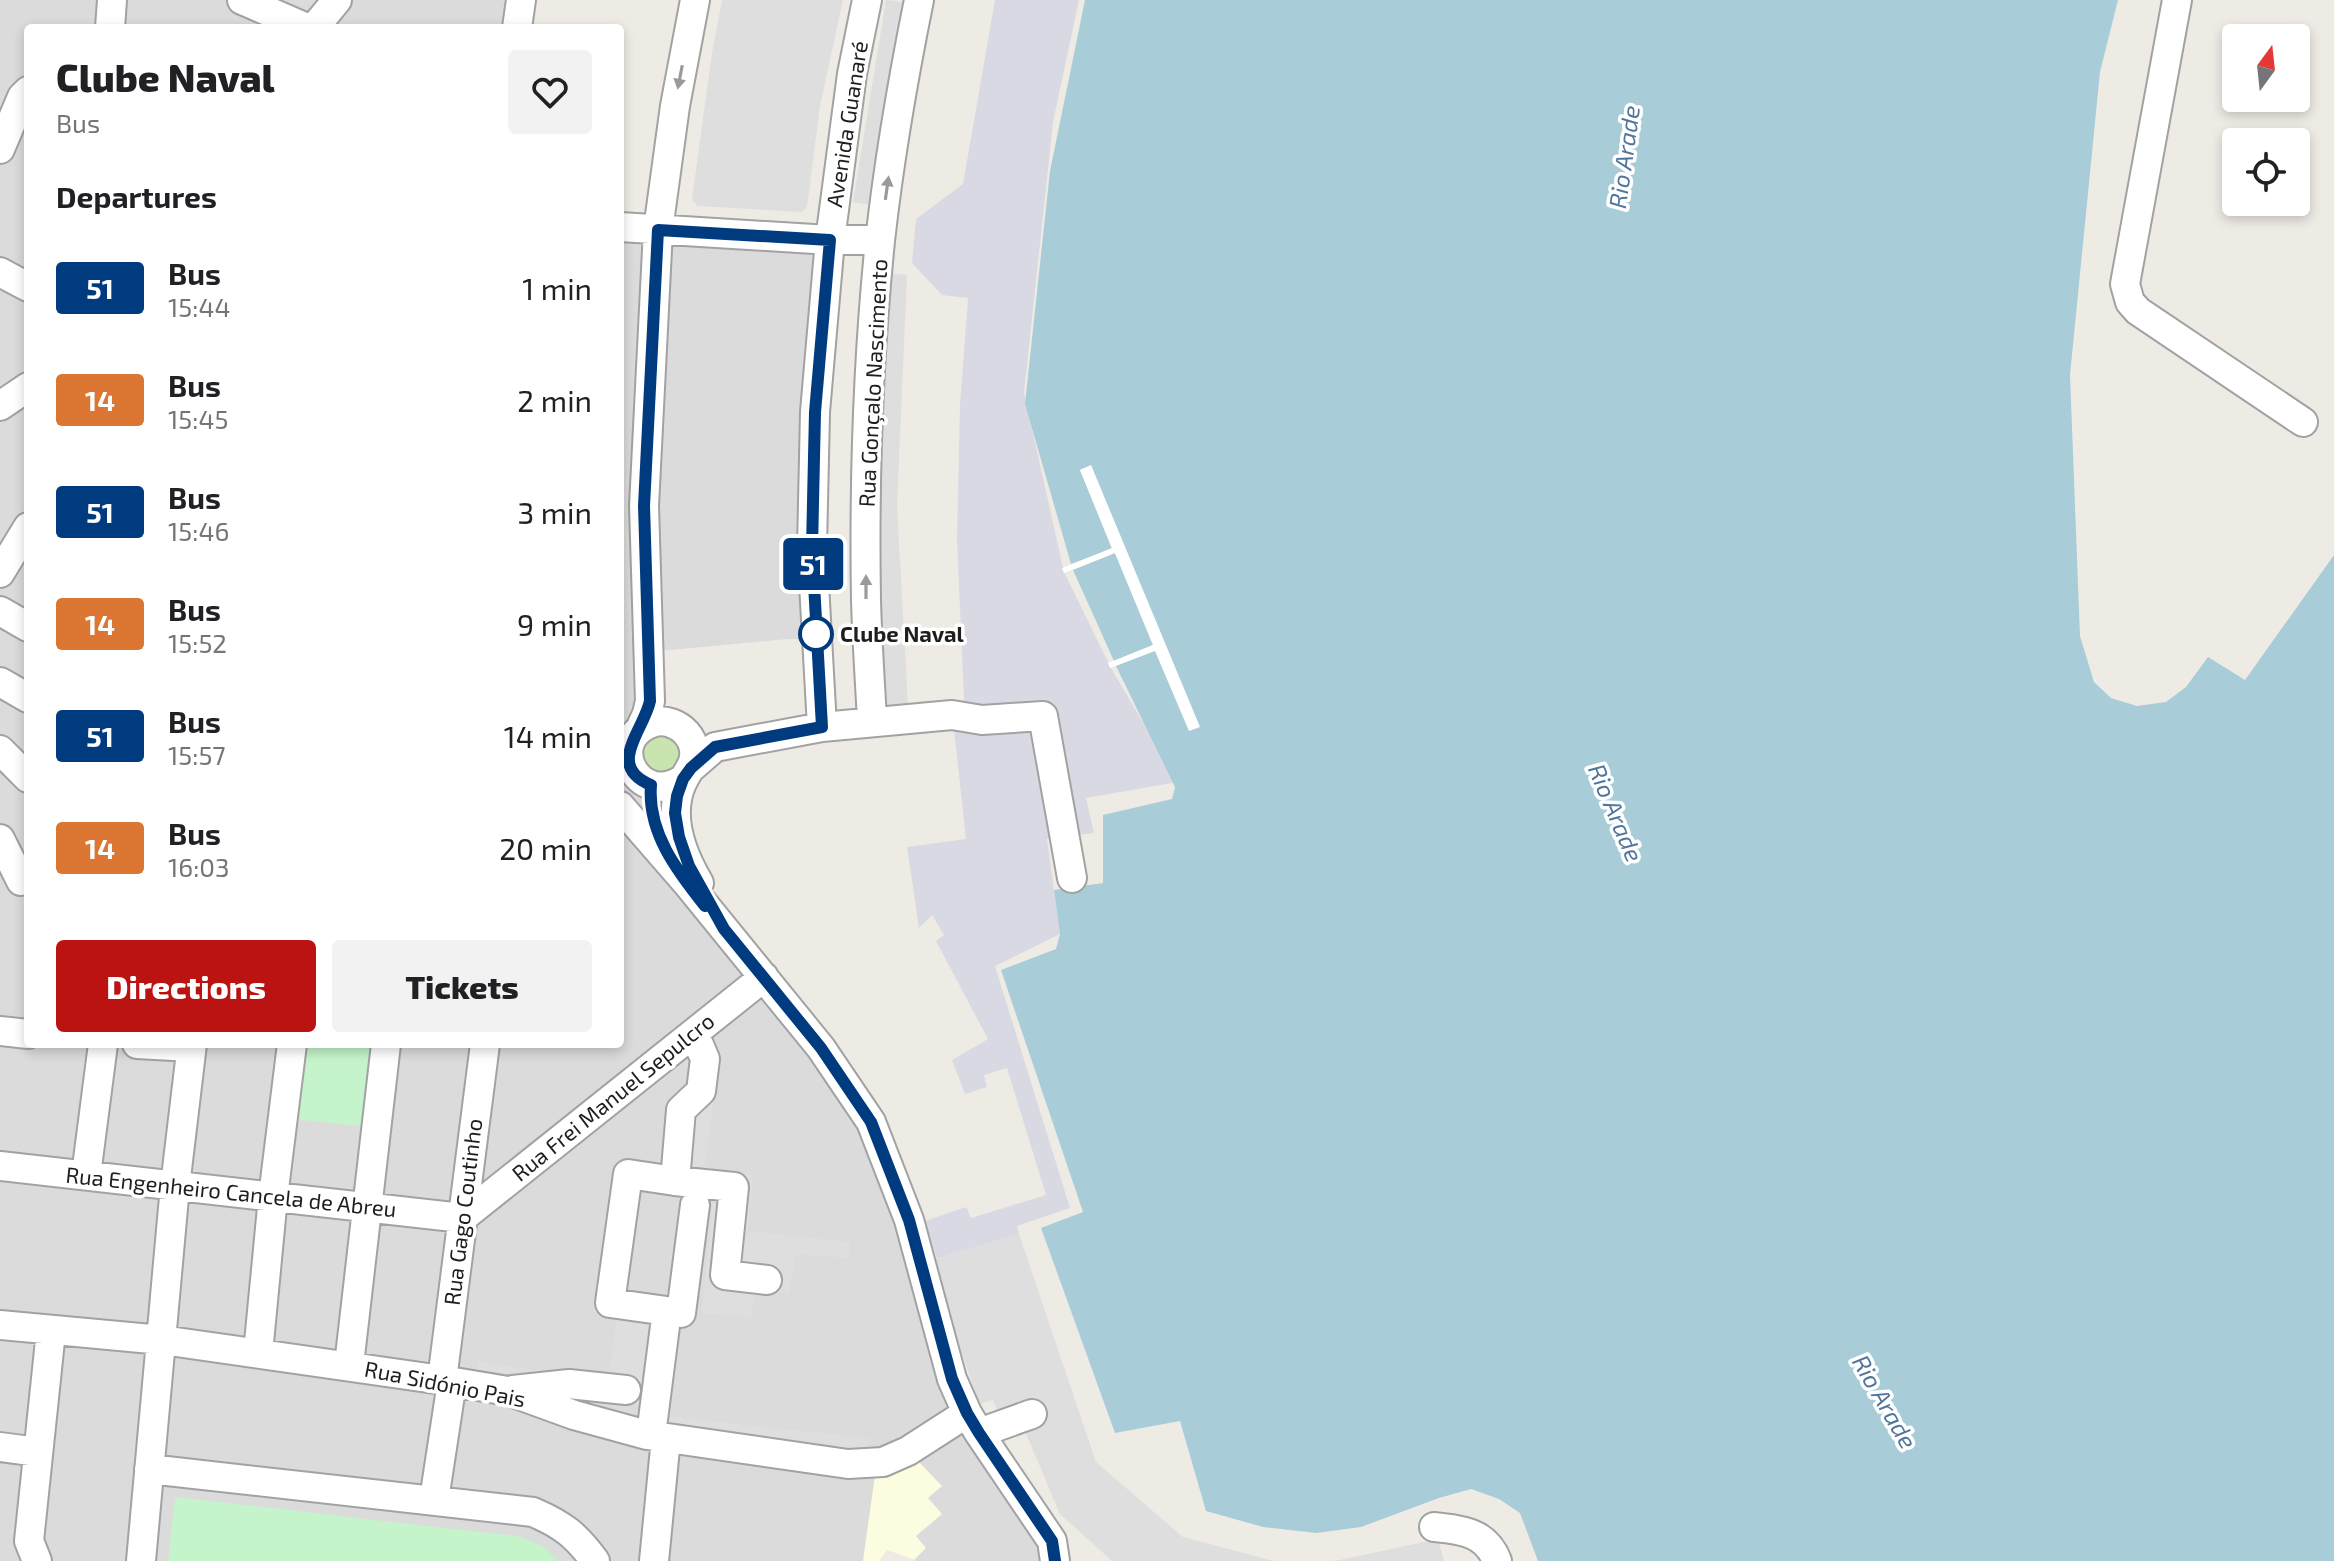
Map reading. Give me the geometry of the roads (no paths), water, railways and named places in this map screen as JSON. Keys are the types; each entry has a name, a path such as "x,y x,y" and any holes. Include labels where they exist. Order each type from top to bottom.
{"street":[{"path":"110,24 112,0"},
{"path":"242,0 298,24"},
{"path":"317,24 337,0"},
{"path":"518,24 521,0"},
{"path":"686,882 654,828 650,802 629,761 629,747 647,714 650,701 644,506 658,230 675,106 695,0"},
{"name":"Avenida Guanaré","path":"822,727 812,548 815,412 830,240 852,74 867,0"},
{"name":"Rua Gonçalo Nascimento","path":"872,721 866,601 866,464 880,240 895,132 919,0"},
{"path":"2177,0 2125,284 2130,302 2138,311 2303,422"},
{"path":"0,149 24,95"},
{"path":"624,227 830,240 880,240"},
{"path":"0,272 24,285"},
{"path":"0,406 24,390"},
{"path":"0,573 24,534"},
{"path":"0,611 24,625"},
{"path":"0,682 24,696"},
{"path":"635,777 671,786 715,747 822,727 952,715 982,720 1043,716 1072,878"},
{"path":"640,729 665,721 679,726 692,741 695,755 677,796 675,813 679,837 689,866 724,929"},
{"path":"0,750 24,774"},
{"path":"624,811 821,1048 871,1122 909,1220 952,1379 973,1423 1052,1541 1055,1561"},
{"path":"0,839 16,881"},
{"name":"Rua Frei Manuel Sepulcro","path":"462,1218 764,977"},
{"path":"0,1031 24,1034"},
{"path":"675,1181 681,1110 701,1091 705,1059 694,1033"},
{"path":"86,1175 102,1048"},
{"path":"141,1561 175,1186 192,1048"},
{"path":"258,1353 292,1048"},
{"path":"349,1365 386,1048"},
{"name":"Rua Gago Coutinho","path":"434,1500 462,1218 484,1048"},
{"name":"Rua Engenheiro Cancela de Abreu","path":"0,1166 462,1218"},
{"path":"695,1205 681,1313 610,1303 628,1174 734,1187 725,1275 767,1280"},
{"name":"Rua Sidónio Pais","path":"0,1325 162,1340 447,1381 508,1391 574,1415 659,1437 848,1464 883,1462 973,1423 1032,1414"},
{"path":"654,1561 665,1326"},
{"path":"37,1561 29,1541 51,1331"},
{"path":"508,1391 569,1384 626,1390"},
{"path":"0,1447 38,1452"},
{"path":"149,1469 533,1512 560,1523 580,1540 595,1561"},
{"path":"1434,1527 1471,1532 1481,1538 1497,1561"}],"water":[{"name":"Rio Arade","path":"1085,0 2118,0 2100,72 2070,375 2080,636 2094,682 2111,698 2137,706 2166,702 2186,687 2208,657 2245,680 2334,555 2334,1561 1538,1561 1520,1513 1499,1499 1471,1489 1361,1527 1316,1533 1263,1527 1206,1511 1180,1421 1115,1433 1041,1228 1083,1212 1001,970 1056,949 1060,934 1054,890 1103,883 1103,815 1172,799 1175,787 1116,666 1155,650 1091,466 1080,470 1112,549 1071,564 1025,404 1050,171"},
{"path":"1115,553 1153,645 1114,661 1073,570"}],"place":[{"name":"Clube Naval","path":"816,634"}]}
